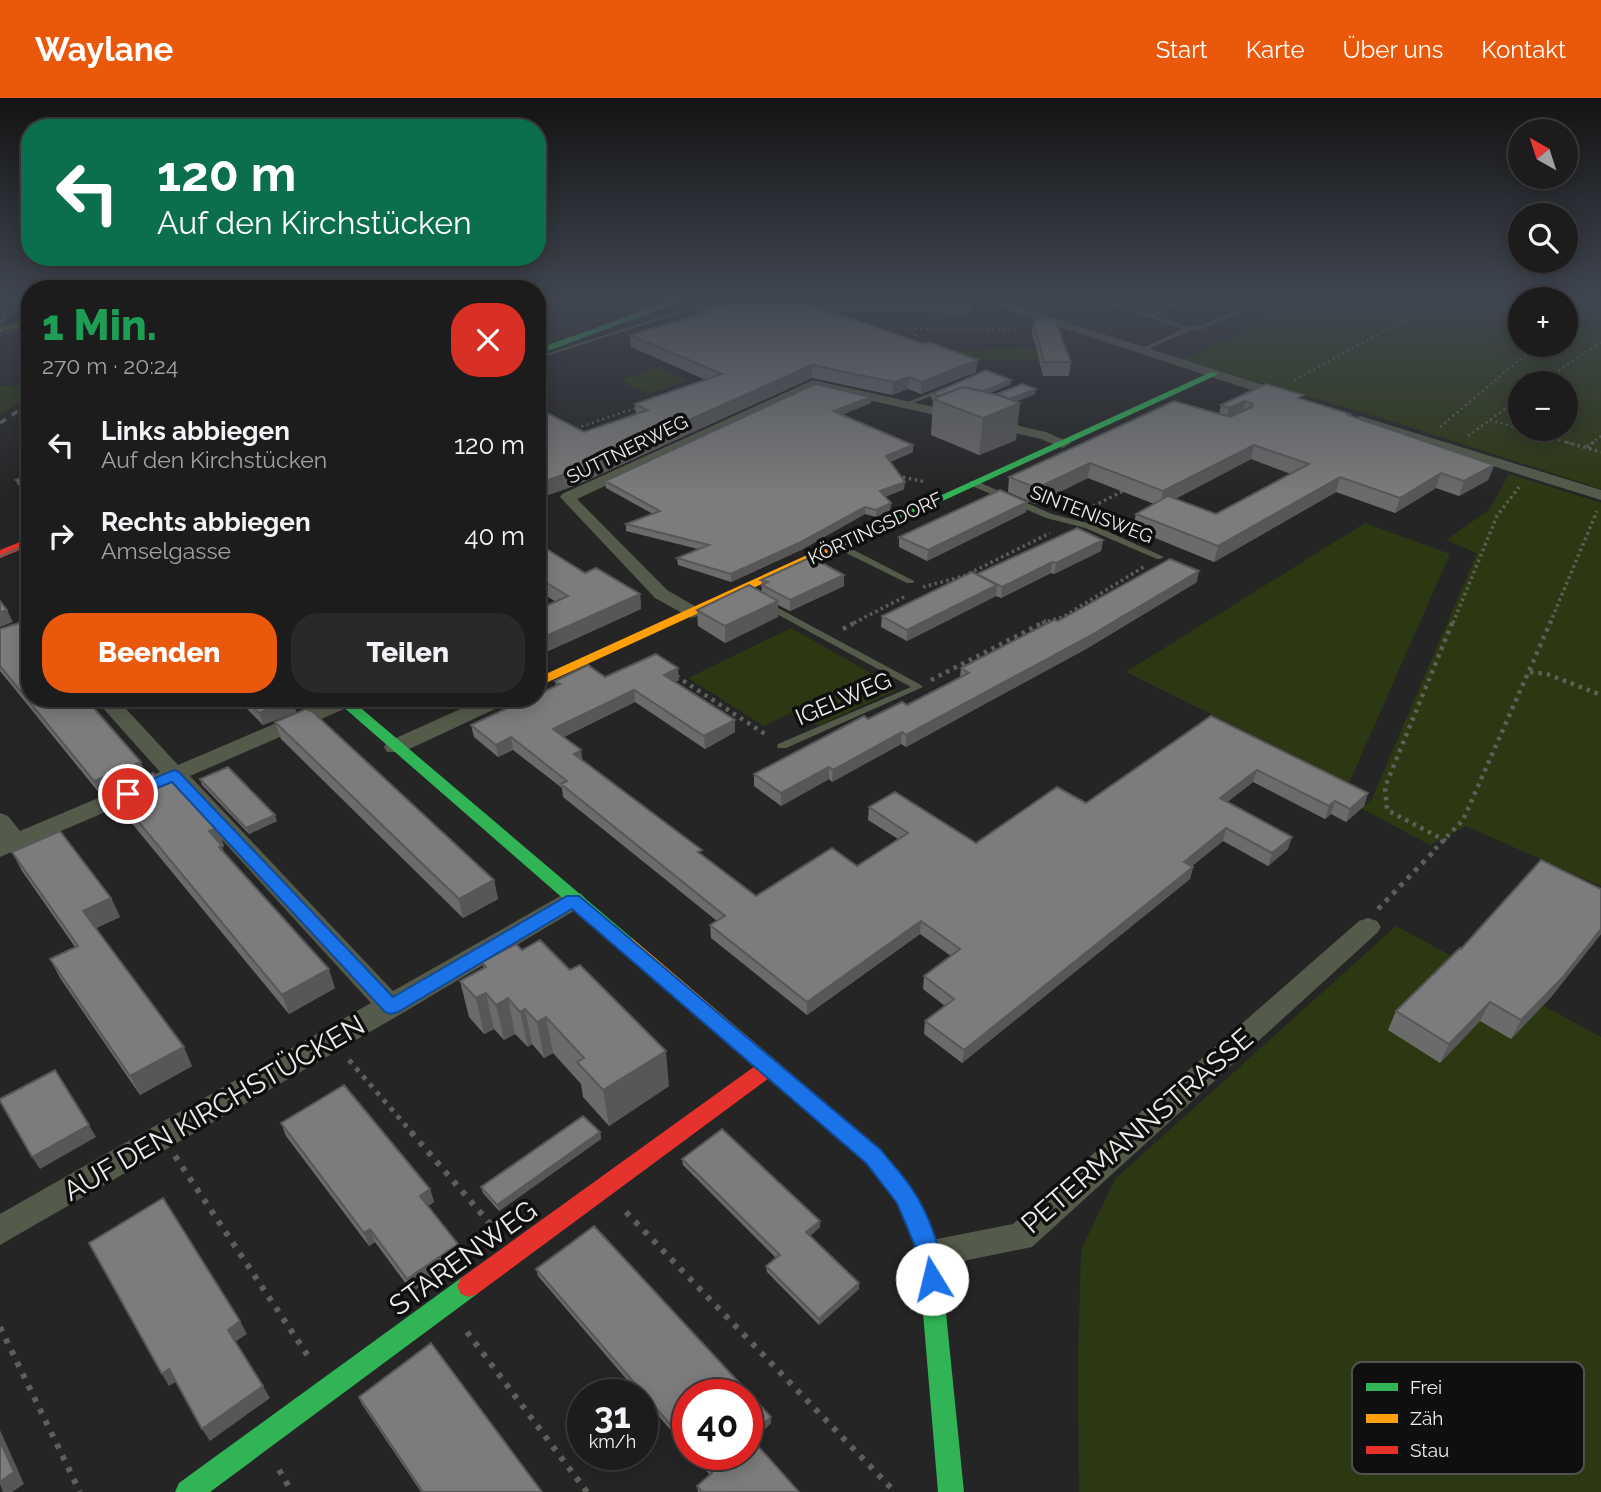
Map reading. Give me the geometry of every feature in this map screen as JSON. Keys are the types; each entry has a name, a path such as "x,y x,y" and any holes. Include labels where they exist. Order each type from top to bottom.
{"street":[{"path":"1185,365 1298,400"},
{"name":"KÖRTINGSDORF","path":"546,679 973,483 1158,403 1214,374"},
{"name":"SUTTNERWEG","path":"691,612 661,593 568,496 813,384 955,412 1063,443"},
{"path":"1351,417 1601,495"},
{"path":"0,554 21,546"},
{"path":"0,635 21,628"},
{"path":"112,707 391,1007"},
{"path":"0,821 8,846 326,707"},
{"path":"350,707 874,1156 905,1197 929,1253 951,1492"},
{"path":"396,747 483,707"},
{"name":"AUF DEN KIRCHSTÜCKEN","path":"0,1231 573,900"},
{"name":"PETERMANNSTRASSE","path":"929,1253 1021,1237 1368,927"},
{"name":"STARENWEG","path":"188,1492 769,1067"}],"lane":[{"path":"906,404 956,385"},
{"name":"SINTENISWEG","path":"973,483 1049,516 1160,557"},
{"path":"837,545 910,581"},
{"name":"IGELWEG","path":"740,590 918,687"},
{"name":"IGELWEG","path":"782,746 918,687"}],"path":[{"path":"1271,392 1321,365"},
{"path":"1417,438 1441,427 1514,365"},
{"name":"SUTTNERWEG","path":"560,434 642,406"},
{"path":"1451,448 1508,407"},
{"path":"1490,421 1601,452"},
{"path":"1587,447 1601,436"},
{"path":"1446,841 1387,810 1385,787 1497,516 1530,473"},
{"path":"891,475 917,478 951,493"},
{"path":"826,637 923,587 964,576 1070,522 1128,488"},
{"path":"1368,927 1373,914 1446,841 1463,820 1530,671 1601,501"},
{"path":"918,687 1044,622 1063,617 1160,557"},
{"path":"910,581 923,587"},
{"path":"1530,671 1547,674 1601,695"},
{"name":"IGELWEG","path":"670,673 782,746"},
{"path":"332,1041 515,1253"},
{"path":"163,1138 330,1388"},
{"path":"603,1188 895,1492"},
{"path":"445,1304 587,1492"},
{"path":"0,1327 80,1492"}],"green space":[{"path":"1199,365 1601,365 1601,489 1382,418"},
{"path":"659,367 687,381 649,394 619,380"},
{"path":"21,385 21,401 0,416 0,386"},
{"path":"1509,474 1601,503 1601,886 1466,826 1430,845 1361,808 1372,799 1477,553 1446,540 1489,510"},
{"path":"1365,523 1450,554 1349,783 1126,672"},
{"path":"791,628 890,684 894,691 820,725 806,724 790,713 764,726 688,678"},
{"path":"1396,926 1601,1037 1601,1492 1079,1492 1081,1250 1115,1179"}],"building":[{"path":"701,365 812,365 577,470 546,481 546,413 584,432 648,410 635,404 722,374"},
{"path":"812,365 965,365 921,382 909,377 893,382"},
{"path":"986,370 1011,380 983,391 963,387 938,396 932,394"},
{"path":"815,384 871,397 833,411 913,445 886,456 905,482 880,491 891,503 876,510 865,507 801,542 731,574 677,558 709,545 626,524 660,511 605,481"},
{"path":"1022,384 1036,389 1010,399 997,394"},
{"path":"1266,384 1303,395 1298,398 1494,465 1464,481 1441,473 1400,498 1340,477 1218,546 1136,514 1168,496 1216,514 1309,464 1254,445 1163,491 1090,463 1037,488 1009,477 1174,401 1230,417 1252,407 1253,404 1245,401 1229,408 1221,405"},
{"path":"963,387 1020,403 983,418 933,399"},
{"path":"1000,490 1027,502 928,550 899,537"},
{"path":"1077,528 1103,540 1002,587 977,574"},
{"path":"546,549 585,573 596,568 640,594 546,636 546,606 568,596 546,583"},
{"path":"811,557 844,575 790,600 762,585 768,582 761,580"},
{"path":"1170,559 1199,571 1088,637 906,735 902,732 833,770 829,767 781,793 754,774 864,716 868,719 902,702 907,705 969,673 961,668 1054,620 1058,621"},
{"path":"972,572 997,585 907,630 882,616"},
{"path":"749,585 778,601 725,626 697,610"},
{"path":"0,601 7,610 0,612"},
{"path":"19,623 21,625 21,692 0,666 0,629"},
{"path":"656,654 678,668 664,675 735,720 704,736 634,690 553,729 581,750 574,754 702,850 698,852 756,896 832,848 857,866 908,833 869,807 895,792 976,843 1057,787 1086,803 1211,716 1368,793 1350,809 1335,801 1329,806 1257,770 1220,798 1292,837 1272,853 1226,828 1184,862 1193,867 964,1050 925,1021 954,999 924,976 960,949 921,921 807,1002 710,925 725,916 561,784 567,781 511,737 496,745 471,725 510,707 546,707 546,691 560,684 555,681 588,665 605,677"},
{"path":"34,707 93,707 141,762 94,781"},
{"path":"253,707 273,707 259,713"},
{"path":"306,709 313,712 494,880 459,899 275,722"},
{"path":"228,767 275,815 246,828 200,779"},
{"path":"153,773 161,781 170,777 217,828 209,831 222,846 219,847 329,969 282,995 112,790"},
{"path":"60,831 111,898 83,911 184,1047 130,1076 50,959 78,946 12,852"},
{"path":"1541,860 1601,889 1601,929 1562,978 1521,1020 1490,1002 1449,1044 1396,1011 1461,949"},
{"path":"540,940 570,970 580,965 666,1051 603,1090 577,1062 584,1058 546,1017 537,1022 525,1009 520,1012 508,998 496,1005 486,993 476,998 460,981 486,967 482,962 516,944 522,950"},
{"path":"55,1070 89,1125 32,1157 0,1099"},
{"path":"344,1085 430,1189 420,1196 458,1244 407,1279 370,1229 364,1233 281,1123"},
{"path":"583,1116 600,1132 497,1205 481,1187"},
{"path":"722,1129 820,1221 806,1232 859,1283 819,1319 766,1266 780,1255 682,1159"},
{"path":"163,1198 240,1321 228,1330 263,1386 202,1429 169,1369 162,1374 89,1243"},
{"path":"594,1226 736,1379 672,1379 672,1426 658,1410 658,1379 631,1379 536,1269"},
{"path":"431,1343 542,1492 423,1492 359,1397"},
{"path":"763,1408 771,1417 763,1425"},
{"path":"0,1441 14,1472 0,1482"},
{"path":"763,1452 799,1492 702,1492 697,1486 712,1473 709,1470 763,1470"}],"tram line":[{"path":"0,556 21,548"}],"railway":[{"path":"0,423 21,409"}],"traffic: fast":[{"path":"871,530 1214,374"},
{"path":"350,707 627,944"},
{"path":"910,1209 929,1253 951,1492"},
{"path":"188,1492 469,1286"}],"traffic: slow":[{"path":"546,679 871,530"},
{"path":"627,944 874,1156 905,1197 910,1209"}],"traffic: jam":[{"path":"0,554 21,546"},
{"path":"469,1286 769,1067"}],"route":[{"path":"128,794 174,775 391,1007 573,900 874,1156 905,1197 929,1253 932,1279"}]}
